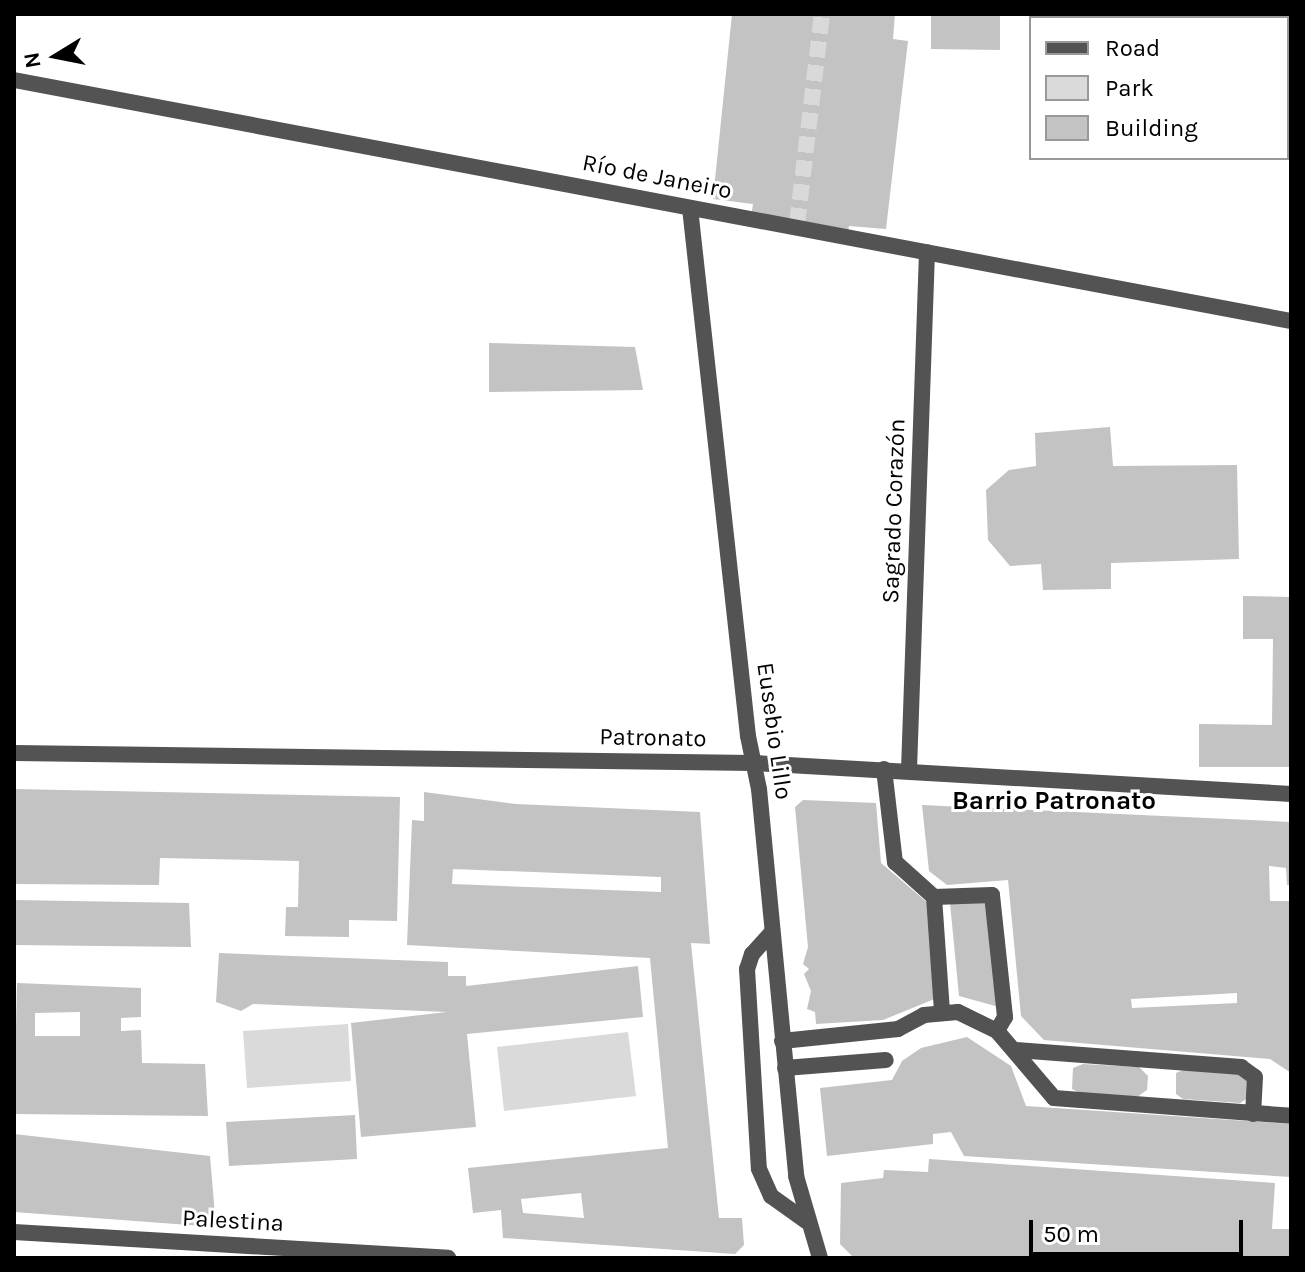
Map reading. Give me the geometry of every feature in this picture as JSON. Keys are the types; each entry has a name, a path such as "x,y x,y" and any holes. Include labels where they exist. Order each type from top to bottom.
{"street":[{"name":"Río de Janeiro","path":"14,80 1291,321"},
{"name":"Eusebio Lillo","path":"690,208 754,763 796,1176 806,1221 820,1258"},
{"name":"Sagrado Corazón","path":"909,770 927,252"},
{"name":"Patronato","path":"14,753 754,763 1291,794"},
{"path":"884,769 895,862 934,897 992,895 1005,1017 997,1031"},
{"path":"934,897 942,1011"},
{"path":"772,932 752,954 747,969 759,1169 771,1196 806,1221"},
{"path":"782,1041 898,1029 942,1011 973,1016 997,1031 1054,1098 1291,1116"},
{"path":"1016,1050 1241,1067 1255,1077 1253,1114"},
{"path":"785,1068 886,1060"},
{"name":"Palestina","path":"14,1232 448,1258"}],"green space":[{"path":"348,1024 351,1081 247,1088 243,1031"},
{"path":"628,1032 636,1096 504,1111 497,1047"}],"building":[{"path":"732,14 895,14 893,39 908,41 886,229 849,226 848,232 751,217 753,204 713,199"},
{"path":"931,14 1000,14 1000,50 931,49"},
{"path":"1289,32 1291,144 1289,144"},
{"path":"489,343 635,347 643,390 489,392"},
{"path":"1110,427 1113,466 1237,465 1239,559 1111,563 1111,589 1043,590 1041,564 1010,566 988,540 986,490 1009,470 1036,466 1035,433"},
{"path":"1243,596 1291,597 1291,767 1199,767 1199,724 1272,725 1273,639 1243,639"},
{"path":"14,789 400,797 397,921 349,920 349,937 285,936 286,907 298,907 299,861 160,858 159,885 14,884"},
{"path":"424,792 516,804 700,812 710,944 691,943 719,1218 742,1218 744,1245 735,1254 503,1238 501,1210 473,1213 468,1168 668,1148 650,958 407,945 412,820 424,821","holes":["453,869 661,877 661,892 452,884","581,1193 584,1218 523,1213 521,1199"]},
{"path":"803,800 876,803 881,863 929,904 937,998 883,1020 816,1024 815,1012 807,1009 811,991 804,974 809,969 803,964 808,947 795,807"},
{"path":"922,805 1291,822 1291,885 1287,885 1286,868 1269,866 1270,901 1291,901 1291,1073 1270,1059 1044,1040 1021,1016 1008,880 947,885 929,871","holes":["1237,993 1237,1003 1132,1008 1131,999"]},
{"path":"14,900 189,903 191,947 14,945"},
{"path":"988,900 999,1007 959,996 950,903"},
{"path":"219,953 448,962 448,976 466,976 466,986 638,966 643,1017 467,1034 476,1127 361,1137 351,1023 447,1012 253,1004 241,1011 216,1002"},
{"path":"17,983 141,988 141,1017 121,1018 121,1031 141,1030 142,1063 205,1064 208,1116 14,1114","holes":["80,1012 80,1036 35,1036 35,1013"]},
{"path":"967,1037 1011,1066 1026,1106 1291,1124 1291,1177 964,1156 951,1132 933,1134 933,1144 827,1156 820,1088 892,1080 902,1061 921,1048"},
{"path":"1083,1064 1139,1067 1148,1076 1147,1090 1137,1097 1080,1093 1072,1089 1073,1068"},
{"path":"1186,1069 1243,1073 1251,1082 1251,1096 1240,1103 1183,1099 1176,1094 1176,1073"},
{"path":"355,1115 357,1159 229,1166 226,1122"},
{"path":"14,1134 210,1156 216,1227 14,1212"},
{"path":"929,1159 1275,1183 1272,1229 1291,1229 1291,1258 854,1258 840,1244 841,1183 883,1178 884,1170 928,1172"}],"tunnel":[{"path":"797,224 822,14"}],"district":[{"name":"Barrio Patronato","path":"1054,801"}]}
